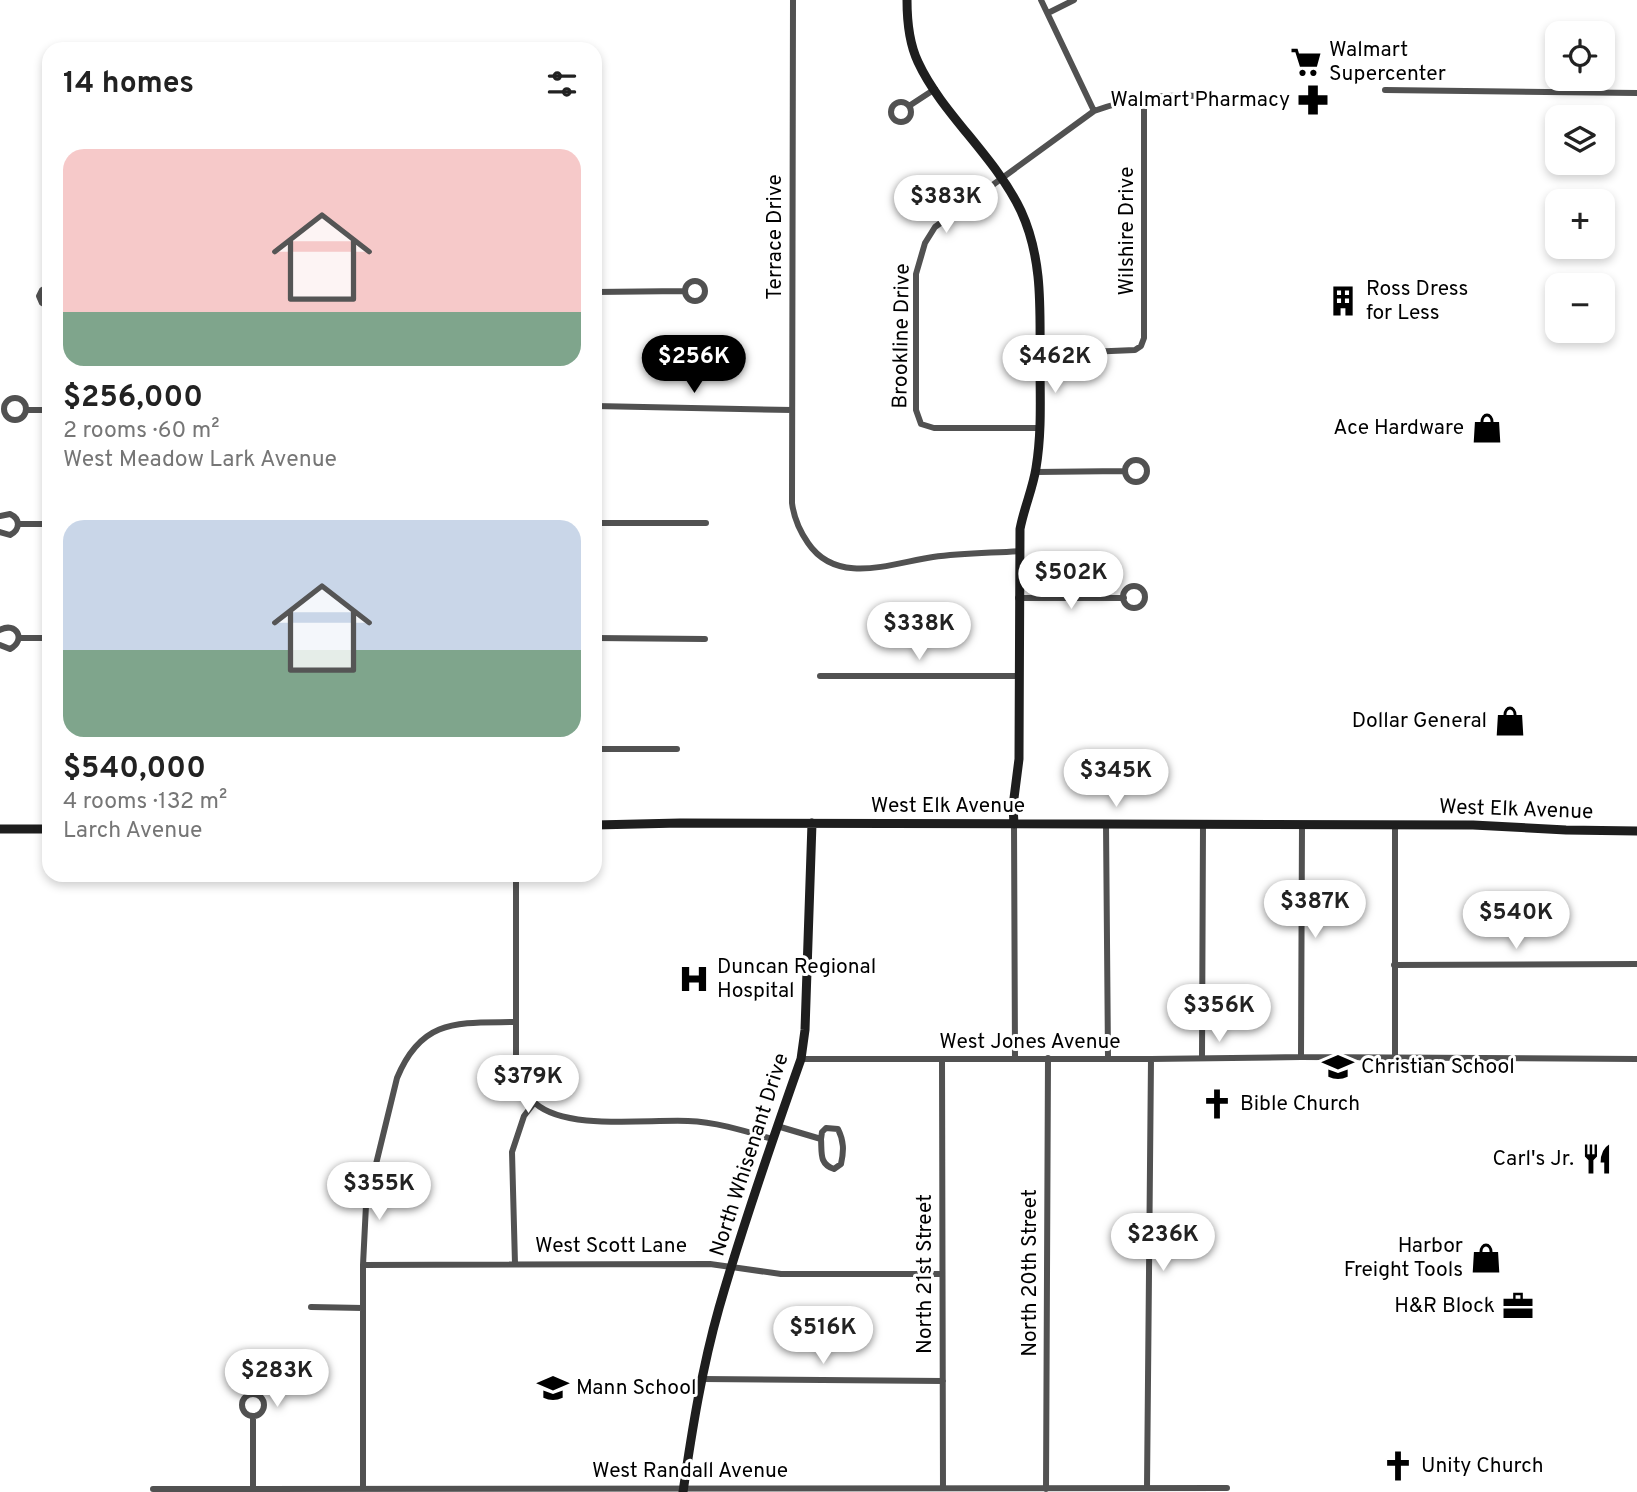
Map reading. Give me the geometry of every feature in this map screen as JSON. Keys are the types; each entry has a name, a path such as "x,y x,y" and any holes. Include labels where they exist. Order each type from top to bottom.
{"street":[{"name":"Terrace Drive","path":"793,0 794,519 812,549 824,559 839,566 859,569 934,557 1020,551"},
{"path":"906,0 911,40 918,63 1001,176 1030,233 1038,266 1041,428 1036,472 1023,511 1018,598 1019,759 1013,806 1014,1058"},
{"path":"1041,0 1094,111"},
{"path":"1048,13 1074,0"},
{"path":"909,106 935,89"},
{"path":"1385,90 1637,93"},
{"name":"Brookline Drive","path":"1041,428 934,428 921,424 916,410 916,274 925,243 935,227 1001,176 1094,111 1144,97 1200,96"},
{"name":"Wilshire Drive","path":"1040,354 1135,350 1141,346 1144,338 1144,97"},
{"path":"602,292 685,291"},
{"path":"602,406 792,410"},
{"path":"26,410 42,410"},
{"path":"1036,472 1125,471"},
{"path":"0,516 10,514 16,518 18,524 16,531 10,535 0,532"},
{"path":"602,523 706,523"},
{"path":"18,524 42,524"},
{"path":"1018,598 1124,597"},
{"path":"0,630 12,627 19,638 14,648 6,649 0,645"},
{"path":"19,638 42,638"},
{"path":"602,638 705,639"},
{"path":"820,676 1018,676"},
{"path":"602,749 677,749"},
{"name":"North Whisenant Drive","path":"683,1490 702,1379 719,1309 772,1139 801,1059 805,1030 813,823"},
{"path":"1106,824 1108,1058"},
{"path":"1202,1058 1203,824"},
{"path":"1301,1057 1302,824"},
{"name":"West Elk Avenue","path":"602,825 1302,824 1637,831"},
{"path":"1395,825 1395,1058"},
{"path":"0,829 42,829"},
{"path":"516,882 518,1074 534,1103 559,1116 579,1120 690,1121 717,1124 772,1139"},
{"path":"1394,965 1637,964"},
{"path":"363,1490 363,1265 366,1205 397,1078 405,1058 416,1044 442,1027 460,1023 516,1022"},
{"name":"North 20th Street","path":"1046,1489 1048,1058"},
{"name":"West Jones Avenue","path":"801,1059 1637,1059"},
{"name":"North 21st Street","path":"942,1059 943,1488"},
{"path":"1147,1487 1151,1059"},
{"path":"515,1264 512,1152 524,1115 534,1103"},
{"path":"777,1126 821,1139"},
{"path":"826,1128 838,1129 843,1153 841,1164 834,1169 827,1167 822,1161 821,1139 826,1128"},
{"name":"West Scott Lane","path":"363,1265 709,1264 781,1274 942,1274"},
{"path":"311,1307 363,1308"},
{"path":"702,1379 943,1381"},
{"path":"253,1416 253,1488"},
{"name":"West Randall Avenue","path":"153,1489 943,1488 1103,1491 1147,1487 1227,1488"}],"place":[{"name":"Walmart Supercenter","path":"1306,62"},
{"name":"Walmart Pharmacy","path":"1313,100"},
{"name":"Ross Dress for Less","path":"1343,301"},
{"name":"Ace Hardware","path":"1487,428"},
{"name":"Dollar General","path":"1510,721"},
{"name":"Duncan Regional Hospital","path":"694,979"},
{"name":"Christian School","path":"1338,1067"},
{"name":"Bible Church","path":"1217,1104"},
{"name":"Carl's Jr.","path":"1597,1159"},
{"name":"Harbor Freight Tools","path":"1486,1258"},
{"name":"H&R Block","path":"1518,1306"},
{"name":"Mann School","path":"553,1388"},
{"name":"Unity Church","path":"1398,1466"}]}
